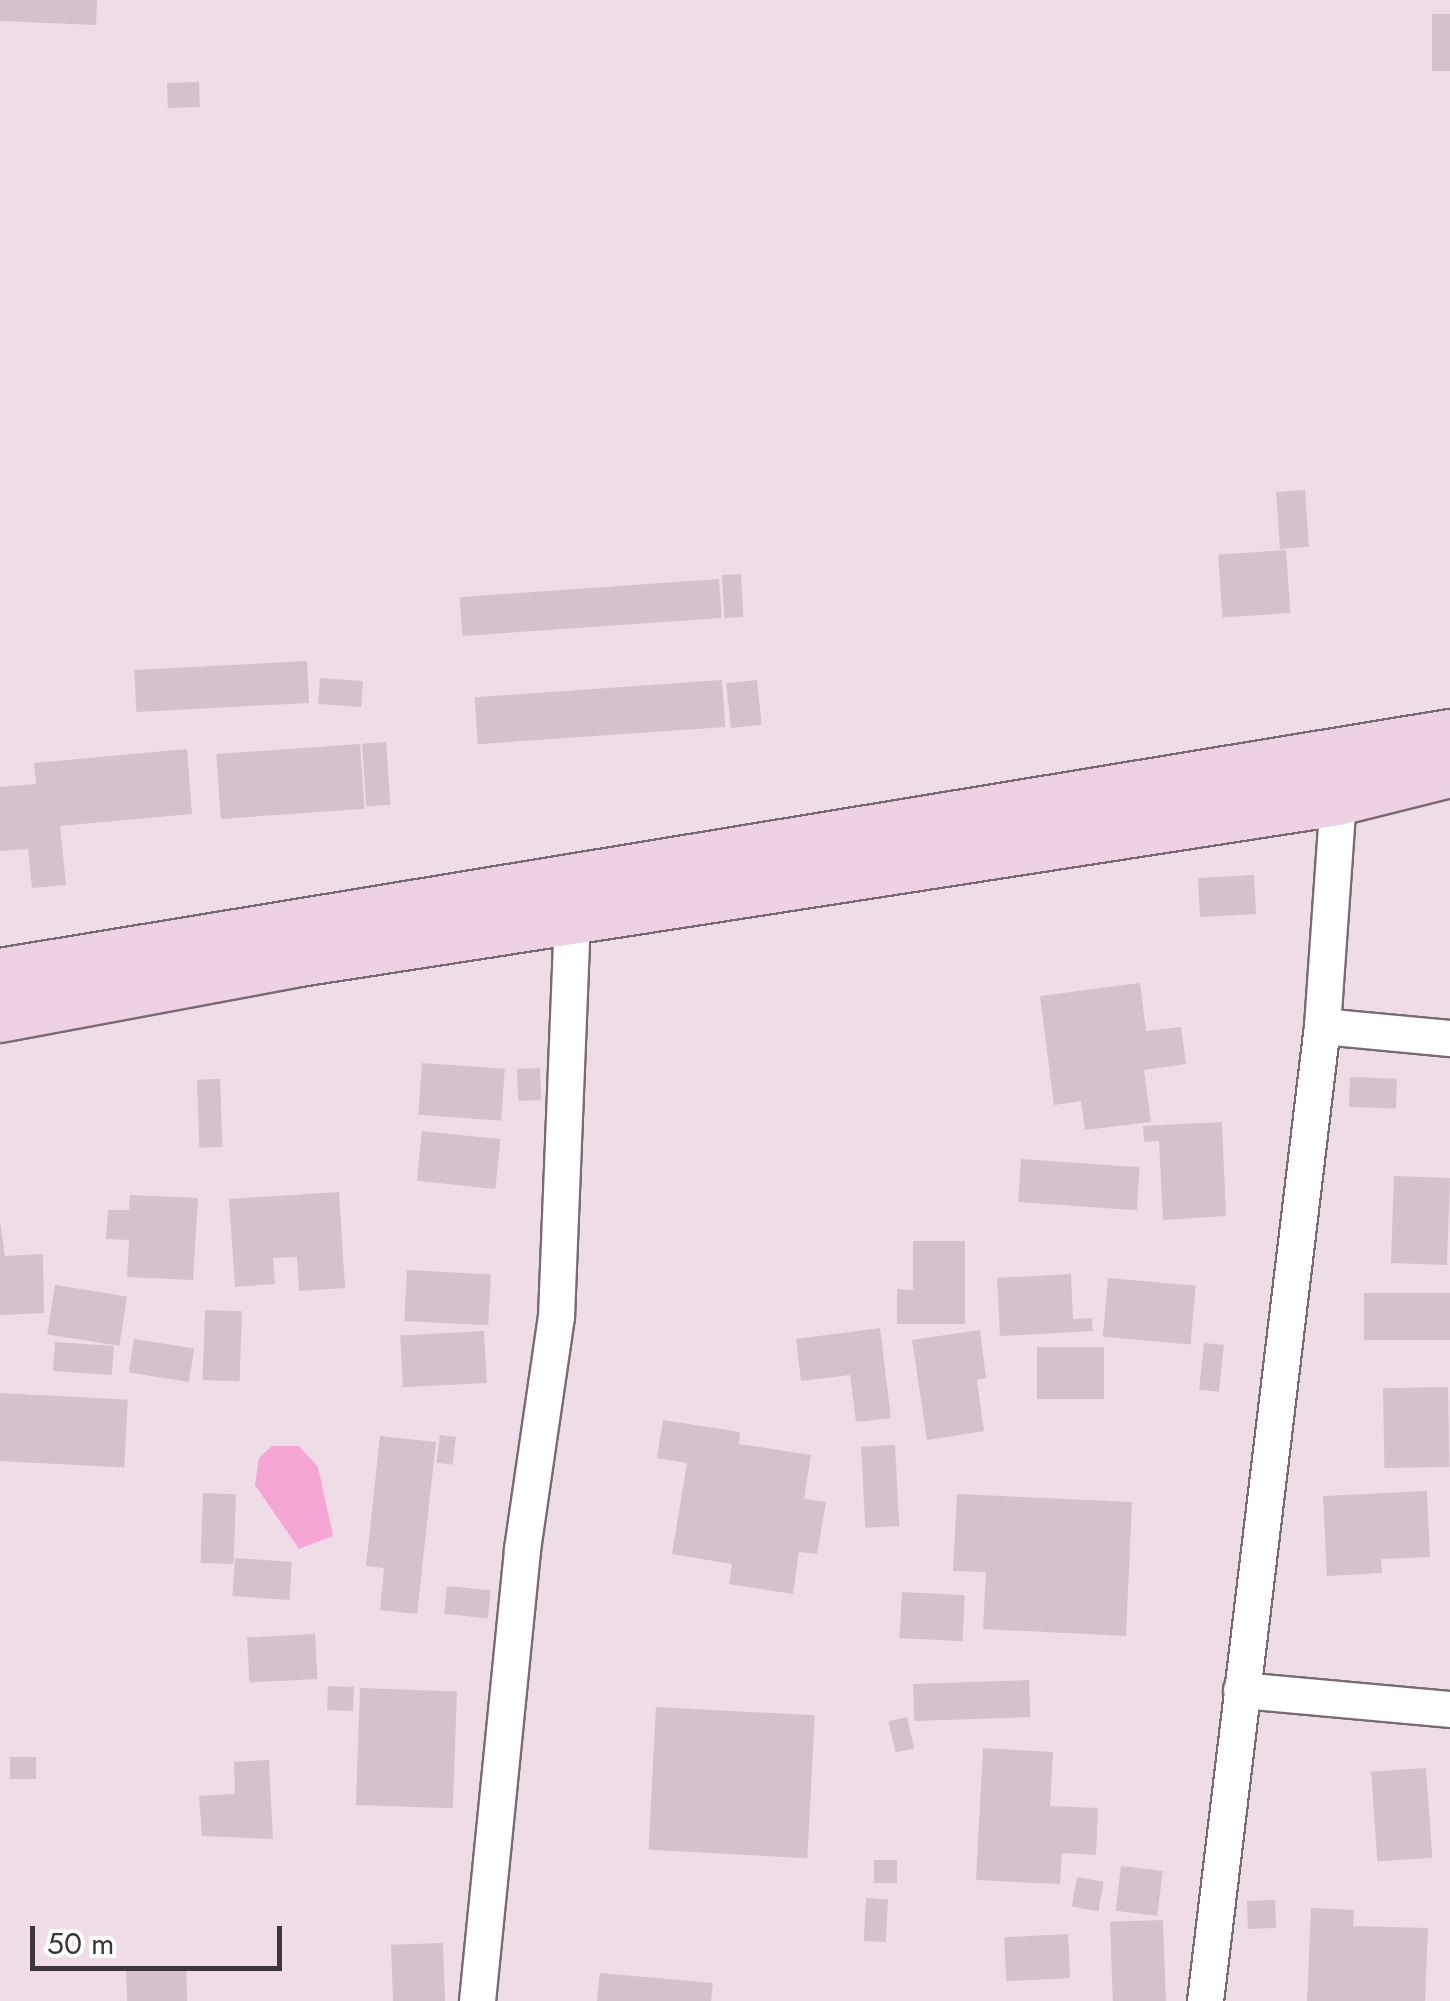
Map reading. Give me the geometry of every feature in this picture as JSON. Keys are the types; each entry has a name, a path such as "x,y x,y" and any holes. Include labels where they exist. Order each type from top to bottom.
{"street":[{"path":"0,974 566,876 1298,763 1450,734"},
{"path":"1298,763 1338,800"},
{"path":"0,1016 572,917 1338,800 1450,772"},
{"path":"1205,2001 1322,1026 1338,800"},
{"path":"477,2001 522,1550 556,1316 572,917"},
{"path":"1322,1026 1450,1038"},
{"path":"1241,1690 1450,1708"}],"shaded area":[{"path":"272,1446 299,1446 318,1467 333,1536 299,1549 255,1485 259,1458"}],"building":[{"path":"0,0 97,0 96,25 0,21"},
{"path":"1432,14 1450,14 1450,71 1432,71"},
{"path":"199,82 200,107 168,108 167,83"},
{"path":"1305,490 1309,547 1280,549 1276,492"},
{"path":"1286,550 1290,613 1223,618 1218,555"},
{"path":"741,574 743,617 724,618 722,575"},
{"path":"719,579 722,618 462,636 460,597"},
{"path":"307,661 309,703 136,712 134,670"},
{"path":"320,678 363,681 361,707 318,704"},
{"path":"722,680 725,727 478,744 475,697"},
{"path":"757,680 762,725 731,728 726,683"},
{"path":"386,742 390,805 366,807 362,744"},
{"path":"360,744 365,809 221,819 216,754"},
{"path":"187,749 192,814 60,826 66,885 32,888 28,849 0,851 0,787 36,784 34,763"},
{"path":"1254,875 1256,914 1200,917 1198,878"},
{"path":"1140,983 1146,1031 1181,1027 1186,1064 1144,1070 1151,1122 1085,1130 1081,1101 1054,1105 1040,996"},
{"path":"422,1063 505,1069 501,1121 418,1115"},
{"path":"540,1068 541,1100 518,1101 517,1069"},
{"path":"1350,1077 1397,1079 1396,1109 1349,1107"},
{"path":"220,1079 222,1147 199,1148 197,1080"},
{"path":"1222,1122 1226,1216 1163,1220 1159,1141 1144,1142 1143,1126"},
{"path":"422,1131 501,1139 495,1189 417,1181"},
{"path":"1021,1159 1140,1167 1137,1210 1018,1202"},
{"path":"1394,1176 1450,1178 1447,1265 1391,1263"},
{"path":"339,1192 345,1288 299,1291 297,1257 273,1258 275,1284 235,1287 229,1199"},
{"path":"130,1195 198,1198 193,1280 127,1277 129,1240 106,1239 108,1210 129,1210"},
{"path":"0,1221 5,1256 43,1254 44,1313 0,1315"},
{"path":"913,1241 965,1241 965,1324 897,1324 897,1289 913,1290"},
{"path":"407,1270 491,1274 488,1325 404,1321"},
{"path":"1071,1274 1073,1319 1092,1318 1093,1331 1000,1336 997,1278"},
{"path":"1108,1278 1196,1286 1191,1344 1103,1337"},
{"path":"55,1285 127,1296 119,1346 47,1334"},
{"path":"1364,1293 1450,1293 1450,1340 1364,1340"},
{"path":"205,1310 242,1311 240,1381 203,1380"},
{"path":"880,1328 891,1418 856,1422 850,1375 801,1381 796,1339"},
{"path":"980,1330 986,1378 977,1380 984,1431 927,1440 912,1340"},
{"path":"484,1331 487,1383 403,1387 400,1335"},
{"path":"134,1339 194,1349 189,1382 129,1373"},
{"path":"55,1342 114,1346 112,1375 53,1371"},
{"path":"1204,1343 1224,1345 1219,1392 1199,1390"},
{"path":"1037,1347 1104,1347 1104,1399 1037,1399"},
{"path":"1448,1387 1449,1467 1384,1468 1383,1388"},
{"path":"0,1393 128,1400 124,1468 0,1461"},
{"path":"663,1420 740,1432 739,1444 811,1455 804,1499 826,1502 817,1554 799,1552 793,1594 729,1584 732,1564 672,1554 687,1463 657,1458"},
{"path":"440,1435 456,1437 452,1465 437,1463"},
{"path":"380,1436 436,1442 417,1614 380,1610 384,1568 366,1566"},
{"path":"895,1445 899,1526 865,1528 861,1447"},
{"path":"1427,1491 1430,1557 1381,1559 1382,1573 1327,1576 1323,1496"},
{"path":"203,1493 236,1494 234,1564 201,1563"},
{"path":"957,1494 1132,1502 1126,1636 983,1629 986,1572 953,1571"},
{"path":"235,1558 292,1562 289,1600 232,1596"},
{"path":"447,1586 491,1591 488,1618 444,1614"},
{"path":"902,1592 965,1595 963,1641 900,1638"},
{"path":"315,1634 317,1679 249,1682 247,1638"},
{"path":"1029,1680 1030,1717 914,1721 913,1684"},
{"path":"328,1686 354,1687 353,1711 327,1710"},
{"path":"360,1688 457,1691 453,1808 356,1805"},
{"path":"656,1707 815,1715 807,1858 649,1850"},
{"path":"907,1717 914,1748 896,1752 888,1721"},
{"path":"983,1748 1053,1752 1050,1806 1098,1808 1096,1855 1062,1853 1060,1884 976,1880"},
{"path":"10,1757 36,1757 36,1779 10,1779"},
{"path":"269,1760 273,1839 202,1836 199,1796 235,1794 234,1762"},
{"path":"1426,1768 1432,1858 1377,1862 1371,1772"},
{"path":"874,1860 897,1860 897,1883 874,1883"},
{"path":"1121,1866 1163,1871 1157,1916 1116,1911"},
{"path":"1077,1877 1104,1882 1098,1911 1072,1907"},
{"path":"866,1898 888,1899 886,1942 864,1941"},
{"path":"1275,1900 1276,1928 1248,1929 1247,1901"},
{"path":"1311,1908 1354,1910 1353,1926 1428,1928 1425,2001 1307,2001"},
{"path":"1163,1920 1166,2001 1113,2001 1110,1922"},
{"path":"1068,1934 1070,1978 1006,1981 1004,1937"},
{"path":"443,1943 445,2001 393,2001 391,1945"},
{"path":"186,1966 187,2001 127,2001 126,1968"},
{"path":"600,1973 713,1983 711,2001 597,2001"}]}
